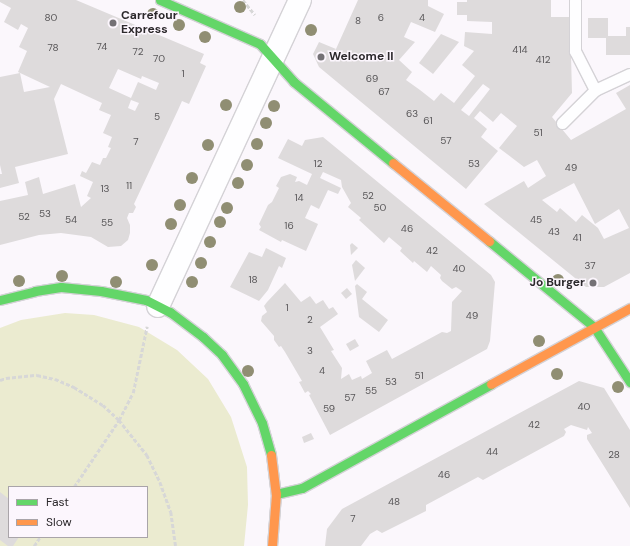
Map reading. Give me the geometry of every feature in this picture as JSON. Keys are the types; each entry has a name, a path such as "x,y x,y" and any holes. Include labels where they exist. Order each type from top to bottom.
{"street":[{"path":"160,0 255,41 273,56 294,82 594,327 630,382"},
{"path":"158,306 300,0"},
{"path":"0,300 35,291 75,288 131,296 146,300 170,312 203,337 222,355 243,384 262,423 273,461 276,494 272,546"},
{"path":"276,494 302,488 630,308"}],"lane":[{"path":"575,0 576,51 595,90"},
{"path":"562,122 595,90 630,74"}],"path":[{"path":"243,0 256,16"},
{"path":"75,486 119,420 133,393 147,326"},
{"path":"0,380 37,375 55,379 74,387 103,405 119,420 147,455 160,482 171,512 176,546"}],"green space":[{"path":"65,313 94,315 139,327 177,350 208,379 231,417 247,467 248,505 244,546 0,546 0,328 21,320"}],"building":[{"path":"0,0 76,0 204,54 200,63 206,66 189,104 182,101 134,204 136,207 133,213 129,213 127,218 130,225 130,233 128,240 121,246 108,247 91,237 61,233 39,235 0,245 0,201 28,195 25,182 39,177 43,194 75,184 81,207 91,198 87,196 93,182 80,176 82,171 86,173 92,162 100,165 103,158 106,158 111,148 108,147 112,137 103,133 111,115 99,110 102,103 61,84 54,99 68,154 15,167 19,183 0,188 0,174 2,174 0,165 0,77 20,73 24,92 50,87 18,72 27,51 19,47 28,28 21,24 18,30 4,22 11,8 0,2","holes":["118,69 141,79 142,76 159,83 156,90 138,82 131,98 109,88","131,100 139,103 135,111 128,108"]},
{"path":"358,0 428,0 428,6 444,14 435,32 411,22 404,37 415,42 399,60 412,72 406,80 434,101 441,93 454,103 475,76 462,65 474,51 464,46 465,32 492,34 492,22 467,21 467,15 457,15 457,2 467,2 467,0 551,0 551,17 570,17 572,93 552,117 571,140 626,109 616,93 630,85 630,273 604,287 586,287 484,204 524,181 528,188 546,176 537,160 524,167 499,148 517,126 501,113 493,122 480,111 474,118 487,129 481,137 498,151 466,189 319,67 313,54 319,42 336,49","holes":["483,84 490,89 469,116 461,110","574,183 595,224 619,209 629,228 604,239 598,228 582,215 576,222 560,208 557,212 542,200"]},
{"path":"588,18 608,18 608,36 626,36 626,27 630,27 630,55 606,55 606,38 588,38"},
{"path":"441,34 459,42 433,74 419,63"},
{"path":"323,137 491,275 495,282 490,341 487,349 330,435 309,395 311,394 308,391 305,393 299,382 302,381 285,352 281,346 279,347 274,340 274,336 261,321 262,316 267,312 264,306 267,302 285,283 301,302 310,296 316,304 323,300 329,309 333,307 338,314 320,327 334,350 331,351 342,368 341,379 349,374 352,380 361,376 362,379 372,373 366,361 387,350 392,359 442,332 447,333 451,331 452,302 462,291 456,287 452,289 442,281 440,278 441,275 431,266 427,272 414,261 413,263 400,251 402,248 389,237 384,243 359,220 361,218 348,207 351,203 342,187 341,180 323,172 320,178 341,188 338,194 328,190 319,209 311,205 305,218 318,224 306,251 282,240 281,242 259,230 261,227 259,224 268,205 272,202 279,188 276,186 281,177 290,174 297,177 295,182 299,181 307,185 312,174 278,158 288,139 302,146 305,140"},
{"path":"352,243 358,248 351,255 350,245"},
{"path":"266,248 286,258 282,268 279,266 268,290 259,301 230,287 249,252 262,257"},
{"path":"356,260 365,268 355,281 352,265"},
{"path":"357,284 367,292 362,299 388,320 379,332 359,317 355,286"},
{"path":"347,288 352,294 346,299 341,293"},
{"path":"355,339 359,346 350,351 346,344"},
{"path":"579,381 604,388 630,430 630,508 587,439 587,435 592,433 588,427 587,430 571,425 564,429 566,432 564,436 483,480 478,477 426,505 426,511 382,533 377,530 370,534 361,546 325,546 327,529 342,509"},
{"path":"311,433 314,439 304,443 302,437"},
{"path":"0,492 8,498 8,538 18,538 13,546 8,546 0,540"}],"traffic: fast":[{"path":"160,0 260,44 294,82 393,163"},
{"path":"489,241 594,327 630,382"},
{"path":"0,300 35,291 61,287 101,291 146,300 170,312 203,337 222,355 243,384 262,423 271,455"},
{"path":"276,494 302,488 491,384"}],"traffic: slow":[{"path":"393,163 489,241"},
{"path":"491,384 630,308"},
{"path":"271,455 276,494 272,546"}],"place":[{"name":"Carrefour Express","path":"113,23"},
{"name":"Welcome II","path":"321,57"},
{"name":"Jo Burger","path":"593,283"}]}
